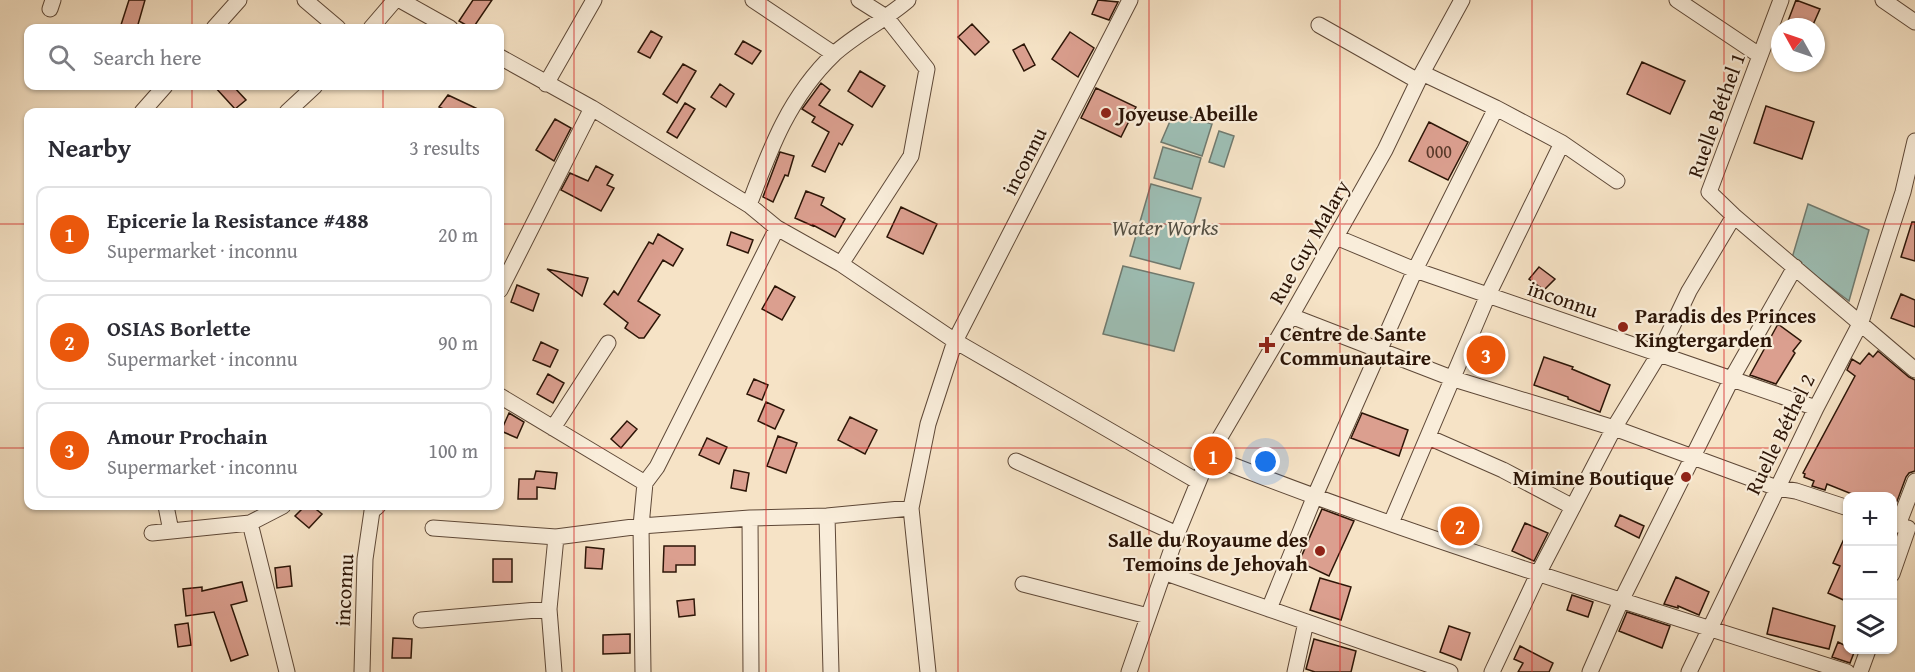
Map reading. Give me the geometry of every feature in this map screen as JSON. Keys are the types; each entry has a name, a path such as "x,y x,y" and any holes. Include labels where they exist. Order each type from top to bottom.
{"street":[{"path":"218,24 239,0"},
{"path":"305,0 333,24"},
{"path":"374,24 395,0"},
{"path":"400,0 443,24"},
{"path":"546,84 594,0"},
{"path":"753,0 834,54"},
{"path":"841,264 911,156 927,69 886,17 859,0"},
{"path":"749,205 771,145 798,96 834,54 908,0"},
{"name":"inconnu","path":"928,672 911,508 928,424 955,341 1130,0"},
{"name":"Rue Guy Malary","path":"1131,672 1163,572 1197,481 1209,456 1385,150 1420,77 1462,0"},
{"path":"1677,0 1759,55"},
{"name":"Ruelle Béthel 1","path":"1781,0 1709,189 1712,196 1734,216 1861,322"},
{"path":"1883,0 1915,22"},
{"path":"1319,25 1420,77 1496,108 1562,143 1617,181"},
{"path":"504,59 591,108 749,205 777,228 841,264 955,341 1197,481"},
{"path":"146,108 161,90"},
{"path":"292,108 311,90"},
{"path":"504,282 591,108"},
{"path":"1269,609 1314,498 1379,349 1415,270 1496,108"},
{"name":"Ruelle Béthel 2","path":"1689,672 1816,408 1861,322 1904,192 1915,141"},
{"path":"1391,523 1488,295 1562,143"},
{"path":"1492,672 1538,574 1614,428 1659,354 1689,291 1734,216"},
{"path":"643,672 641,526 645,483 657,467 777,228"},
{"name":"inconnu","path":"1336,237 1415,270 1816,408"},
{"path":"1590,672 1621,601 1732,378 1795,267"},
{"path":"1291,316 1454,379 1614,428 1777,488 1796,491 1843,506"},
{"path":"1861,322 1915,370"},
{"path":"553,428 608,343"},
{"path":"504,398 645,483"},
{"path":"1428,437 1503,470 1573,507"},
{"path":"1209,456 1314,498 1538,574 1847,672"},
{"path":"1016,461 1177,534"},
{"path":"1897,555 1915,481"},
{"path":"433,528 556,537 641,526 750,518 826,516 911,508"},
{"path":"166,510 171,531"},
{"path":"152,533 250,523 274,510"},
{"name":"inconnu","path":"362,672 365,559 372,510"},
{"path":"826,516 831,672"},
{"path":"750,518 752,672"},
{"path":"250,523 287,672"},
{"path":"554,672 549,609 556,537"},
{"path":"1163,572 1450,672"},
{"path":"1023,584 1148,616"},
{"path":"421,620 549,609"},
{"path":"1295,672 1306,622"},
{"path":"1860,672 1867,654"}],"water":[{"path":"1174,112 1212,124 1202,156 1161,142"},
{"path":"1219,131 1234,136 1224,167 1209,162"},
{"path":"1163,147 1201,158 1192,189 1154,178"},
{"name":"Water Works","path":"1151,184 1201,198 1180,269 1130,256"},
{"path":"1808,204 1869,230 1849,301 1792,258"},
{"path":"1123,266 1194,283 1174,351 1103,334"}],"building":[{"path":"129,0 145,0 138,24 121,24"},
{"path":"473,0 492,0 476,24 464,24 459,21"},
{"path":"1098,0 1118,2 1109,20 1092,14"},
{"path":"1796,0 1820,9 1816,18 1789,18"},
{"path":"972,24 989,42 975,55 958,37"},
{"path":"651,31 662,37 650,58 638,52"},
{"path":"1070,32 1094,48 1078,77 1052,59"},
{"path":"743,41 761,51 752,64 735,54"},
{"path":"1024,44 1035,65 1024,71 1013,50"},
{"path":"1642,62 1685,81 1670,114 1627,94"},
{"path":"683,64 696,71 677,103 663,94"},
{"path":"860,71 885,86 872,107 848,91"},
{"path":"821,83 830,90 819,105 853,125 842,145 839,143 825,172 812,166 829,132 812,122 815,117 802,109"},
{"path":"720,84 734,94 726,107 711,97"},
{"path":"1096,88 1136,107 1121,137 1081,118"},
{"path":"218,90 237,90 246,100 234,108"},
{"path":"448,95 476,108 441,108 439,107"},
{"path":"685,103 695,109 677,138 667,132"},
{"path":"1766,106 1814,122 1802,159 1754,143"},
{"path":"555,119 571,128 554,161 536,150"},
{"path":"1429,122 1468,142 1448,180 1409,161"},
{"path":"780,152 794,156 788,176 785,175 773,202 763,197"},
{"path":"596,166 613,175 607,185 614,188 601,211 561,190 570,173 588,181"},
{"path":"806,191 824,198 821,205 845,219 835,237 795,218"},
{"path":"901,207 937,224 923,254 887,237"},
{"path":"1912,222 1915,222 1915,261 1901,257"},
{"path":"731,232 753,240 748,253 727,245"},
{"path":"658,234 683,249 673,266 663,260 638,301 660,315 644,338 639,338 625,328 628,323 604,304 614,291 618,295 649,242 653,244"},
{"path":"1539,267 1555,279 1544,290 1529,279"},
{"path":"547,269 588,278 582,296"},
{"path":"517,285 539,294 533,311 511,302"},
{"path":"775,286 795,297 782,320 762,309"},
{"path":"1901,294 1915,300 1915,327 1891,318"},
{"path":"1778,324 1801,341 1793,351 1795,353 1776,384 1750,375"},
{"path":"541,342 558,350 550,367 533,360"},
{"path":"1878,351 1915,380 1915,471 1906,477 1897,501 1897,492 1847,492 1827,484 1825,490 1812,486 1814,481 1804,477 1803,473 1855,376 1847,370 1852,359 1860,364 1869,353 1873,357"},
{"path":"1544,357 1573,367 1572,369 1610,385 1600,412 1534,385"},
{"path":"548,374 564,383 553,403 537,394"},
{"path":"754,379 768,385 762,400 747,394"},
{"path":"766,402 784,410 775,429 758,421"},
{"path":"509,413 524,422 517,438 504,432 504,424"},
{"path":"1362,413 1408,430 1399,456 1351,438"},
{"path":"850,417 877,430 865,454 838,440"},
{"path":"627,421 637,429 621,448 611,439"},
{"path":"778,436 797,443 786,473 767,466"},
{"path":"707,438 727,447 719,464 699,455"},
{"path":"734,470 749,473 746,491 731,488"},
{"path":"536,471 557,473 555,489 537,487 537,499 518,499 519,479 534,479"},
{"path":"1322,509 1354,521 1329,576 1299,562"},
{"path":"301,510 317,510 322,514 309,528 295,516"},
{"path":"1620,515 1644,526 1639,538 1615,526"},
{"path":"1525,523 1548,533 1534,561 1512,551"},
{"path":"1843,541 1843,600 1828,593 1840,566 1833,563"},
{"path":"664,546 695,546 695,565 676,565 676,572 663,572"},
{"path":"586,547 604,549 602,569 585,568"},
{"path":"493,559 512,559 512,582 493,582"},
{"path":"290,566 292,586 277,588 275,568"},
{"path":"1676,577 1709,592 1699,615 1678,606 1678,608 1664,604"},
{"path":"1320,578 1351,587 1341,620 1310,610"},
{"path":"242,582 247,601 231,605 248,655 231,661 214,612 186,616 183,589 202,587 202,591"},
{"path":"1572,595 1593,602 1588,617 1567,610"},
{"path":"694,599 695,615 679,617 677,601"},
{"path":"1773,608 1835,626 1829,649 1767,634"},
{"path":"1627,612 1670,626 1662,648 1619,631"},
{"path":"188,623 191,645 178,647 175,625"},
{"path":"1449,626 1470,633 1461,660 1440,652"},
{"path":"630,634 630,653 603,654 603,635"},
{"path":"393,638 412,639 411,658 392,658"},
{"path":"1314,639 1356,651 1351,672 1315,672 1306,669"},
{"path":"1838,642 1843,644 1843,654 1853,654 1850,663 1832,657"},
{"path":"1520,646 1553,663 1549,672 1518,672 1523,663 1514,659"}],"place":[{"name":"Joyeuse Abeille","path":"1106,113"},
{"name":"Paradis des Princes Kingtergarden","path":"1623,327"},
{"name":"Centre de Sante Communautaire","path":"1267,345"},
{"name":"Amour Prochain","path":"1486,355"},
{"name":"Epicerie la Resistance #488","path":"1213,456"},
{"name":"Mimine Boutique","path":"1686,477"},
{"name":"OSIAS Borlette","path":"1460,526"},
{"name":"Salle du Royaume des Temoins de Jehovah","path":"1320,551"}]}
